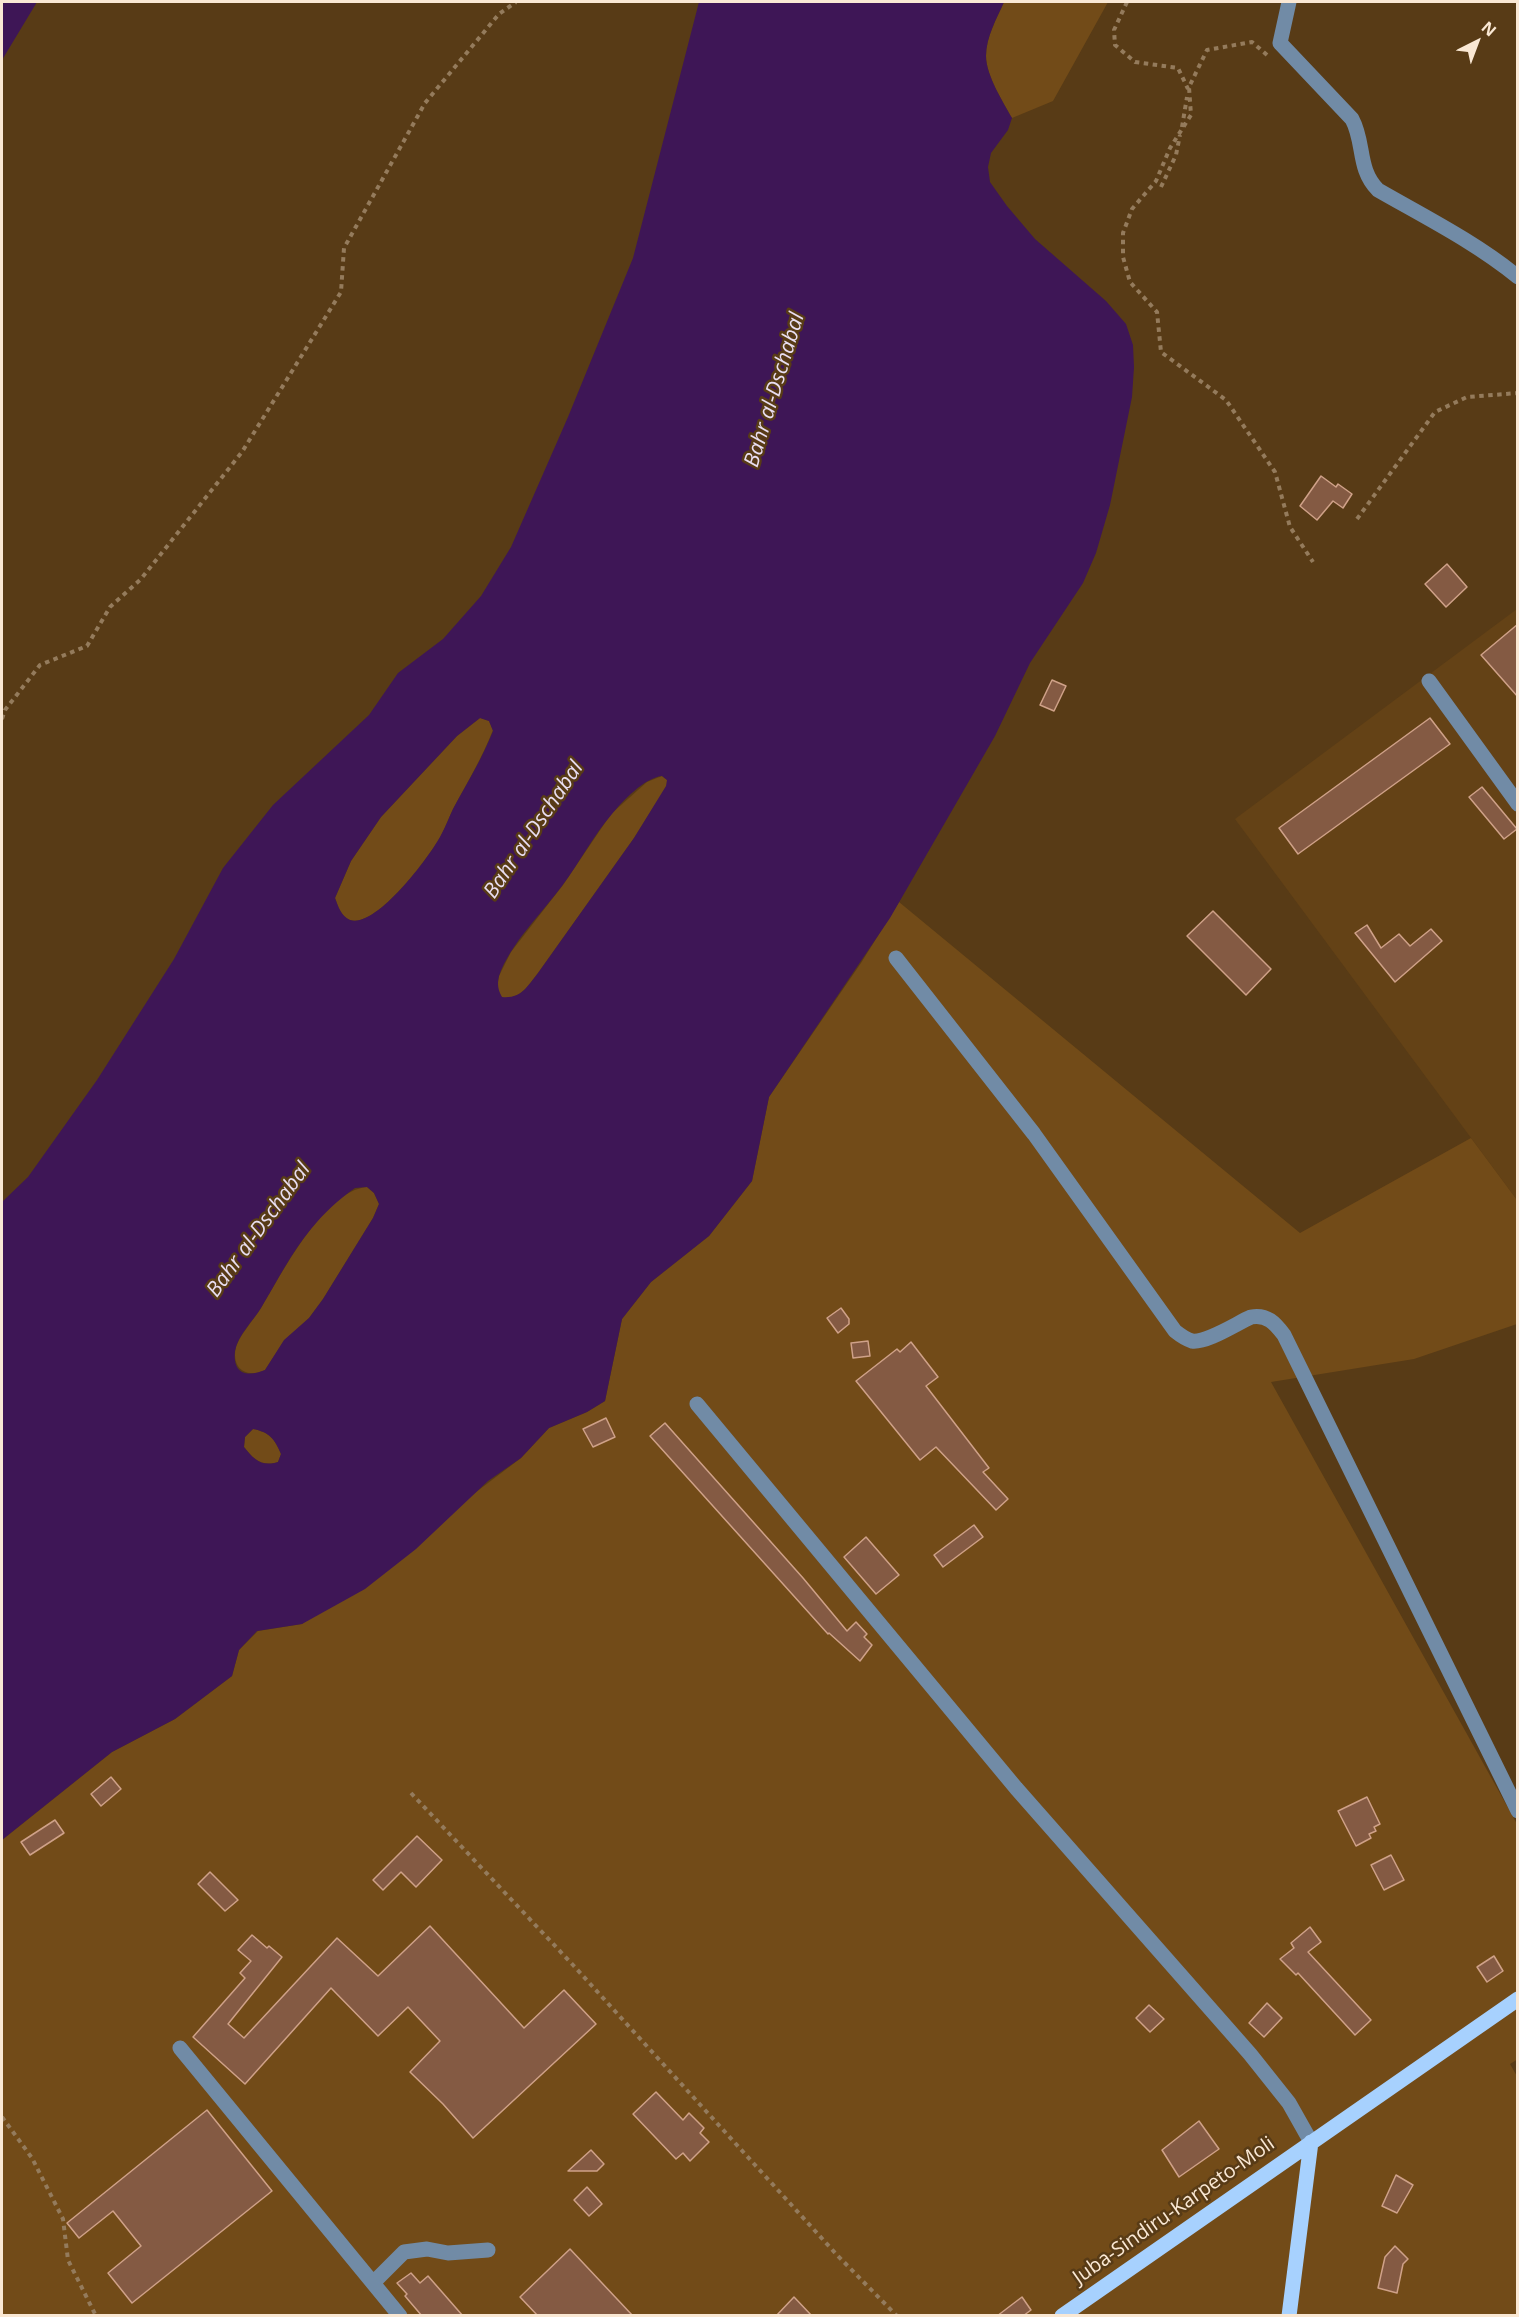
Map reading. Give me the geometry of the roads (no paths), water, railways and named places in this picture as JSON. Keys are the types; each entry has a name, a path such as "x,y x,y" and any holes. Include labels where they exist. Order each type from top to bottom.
{"main road":[{"name":"Juba-Sindiru-Karpeto-Moli","path":"1062,2316 1518,1999"},
{"path":"1289,2316 1311,2142"}],"street":[{"path":"1289,2 1280,43 1352,118 1358,129 1364,170 1371,184 1466,241 1518,276"},
{"path":"1429,681 1518,804"},
{"path":"896,958 1034,1134 1175,1331 1184,1338 1194,1341 1203,1340 1260,1315 1275,1323 1284,1335 1518,1811"},
{"path":"697,1404 1016,1788 1250,2054 1289,2103 1311,2142"},
{"path":"180,2048 400,2316"},
{"path":"374,2282 404,2252 427,2249 448,2253 488,2250"}],"water":[{"path":"2,2 37,2 2,60"},
{"name":"Bahr al-Dschabal","path":"699,2 1004,2 990,35 986,56 992,80 1012,118 1008,130 991,153 988,167 990,182 1035,239 1106,301 1126,324 1133,345 1132,397 1110,505 1096,553 1083,583 1030,663 995,736 890,918 769,1097 752,1181 709,1236 651,1282 622,1319 605,1401 587,1412 549,1428 521,1458 488,1481 416,1549 365,1589 302,1624 257,1631 239,1650 232,1676 175,1719 112,1752 2,1840 2,1202 28,1177 97,1080 174,959 223,868 273,805 369,715 398,673 443,639 481,596 511,547 568,417 633,258","holes":["480,718 489,721 493,731 443,832 415,873 388,902 374,913 361,920 350,920 340,911 335,898 351,861 381,817 457,736","662,776 667,780 666,786 634,838 530,983 519,994 502,997 498,987 499,976 518,941 562,886 612,814 634,791","367,1187 374,1193 379,1204 373,1218 309,1318 284,1340 265,1370 253,1373 242,1372 236,1366 235,1357 242,1334 261,1308 284,1267 304,1238 337,1202 355,1188","253,1429 267,1434 274,1440 281,1454 278,1462 267,1464 251,1456 244,1447 245,1437"]}]}
